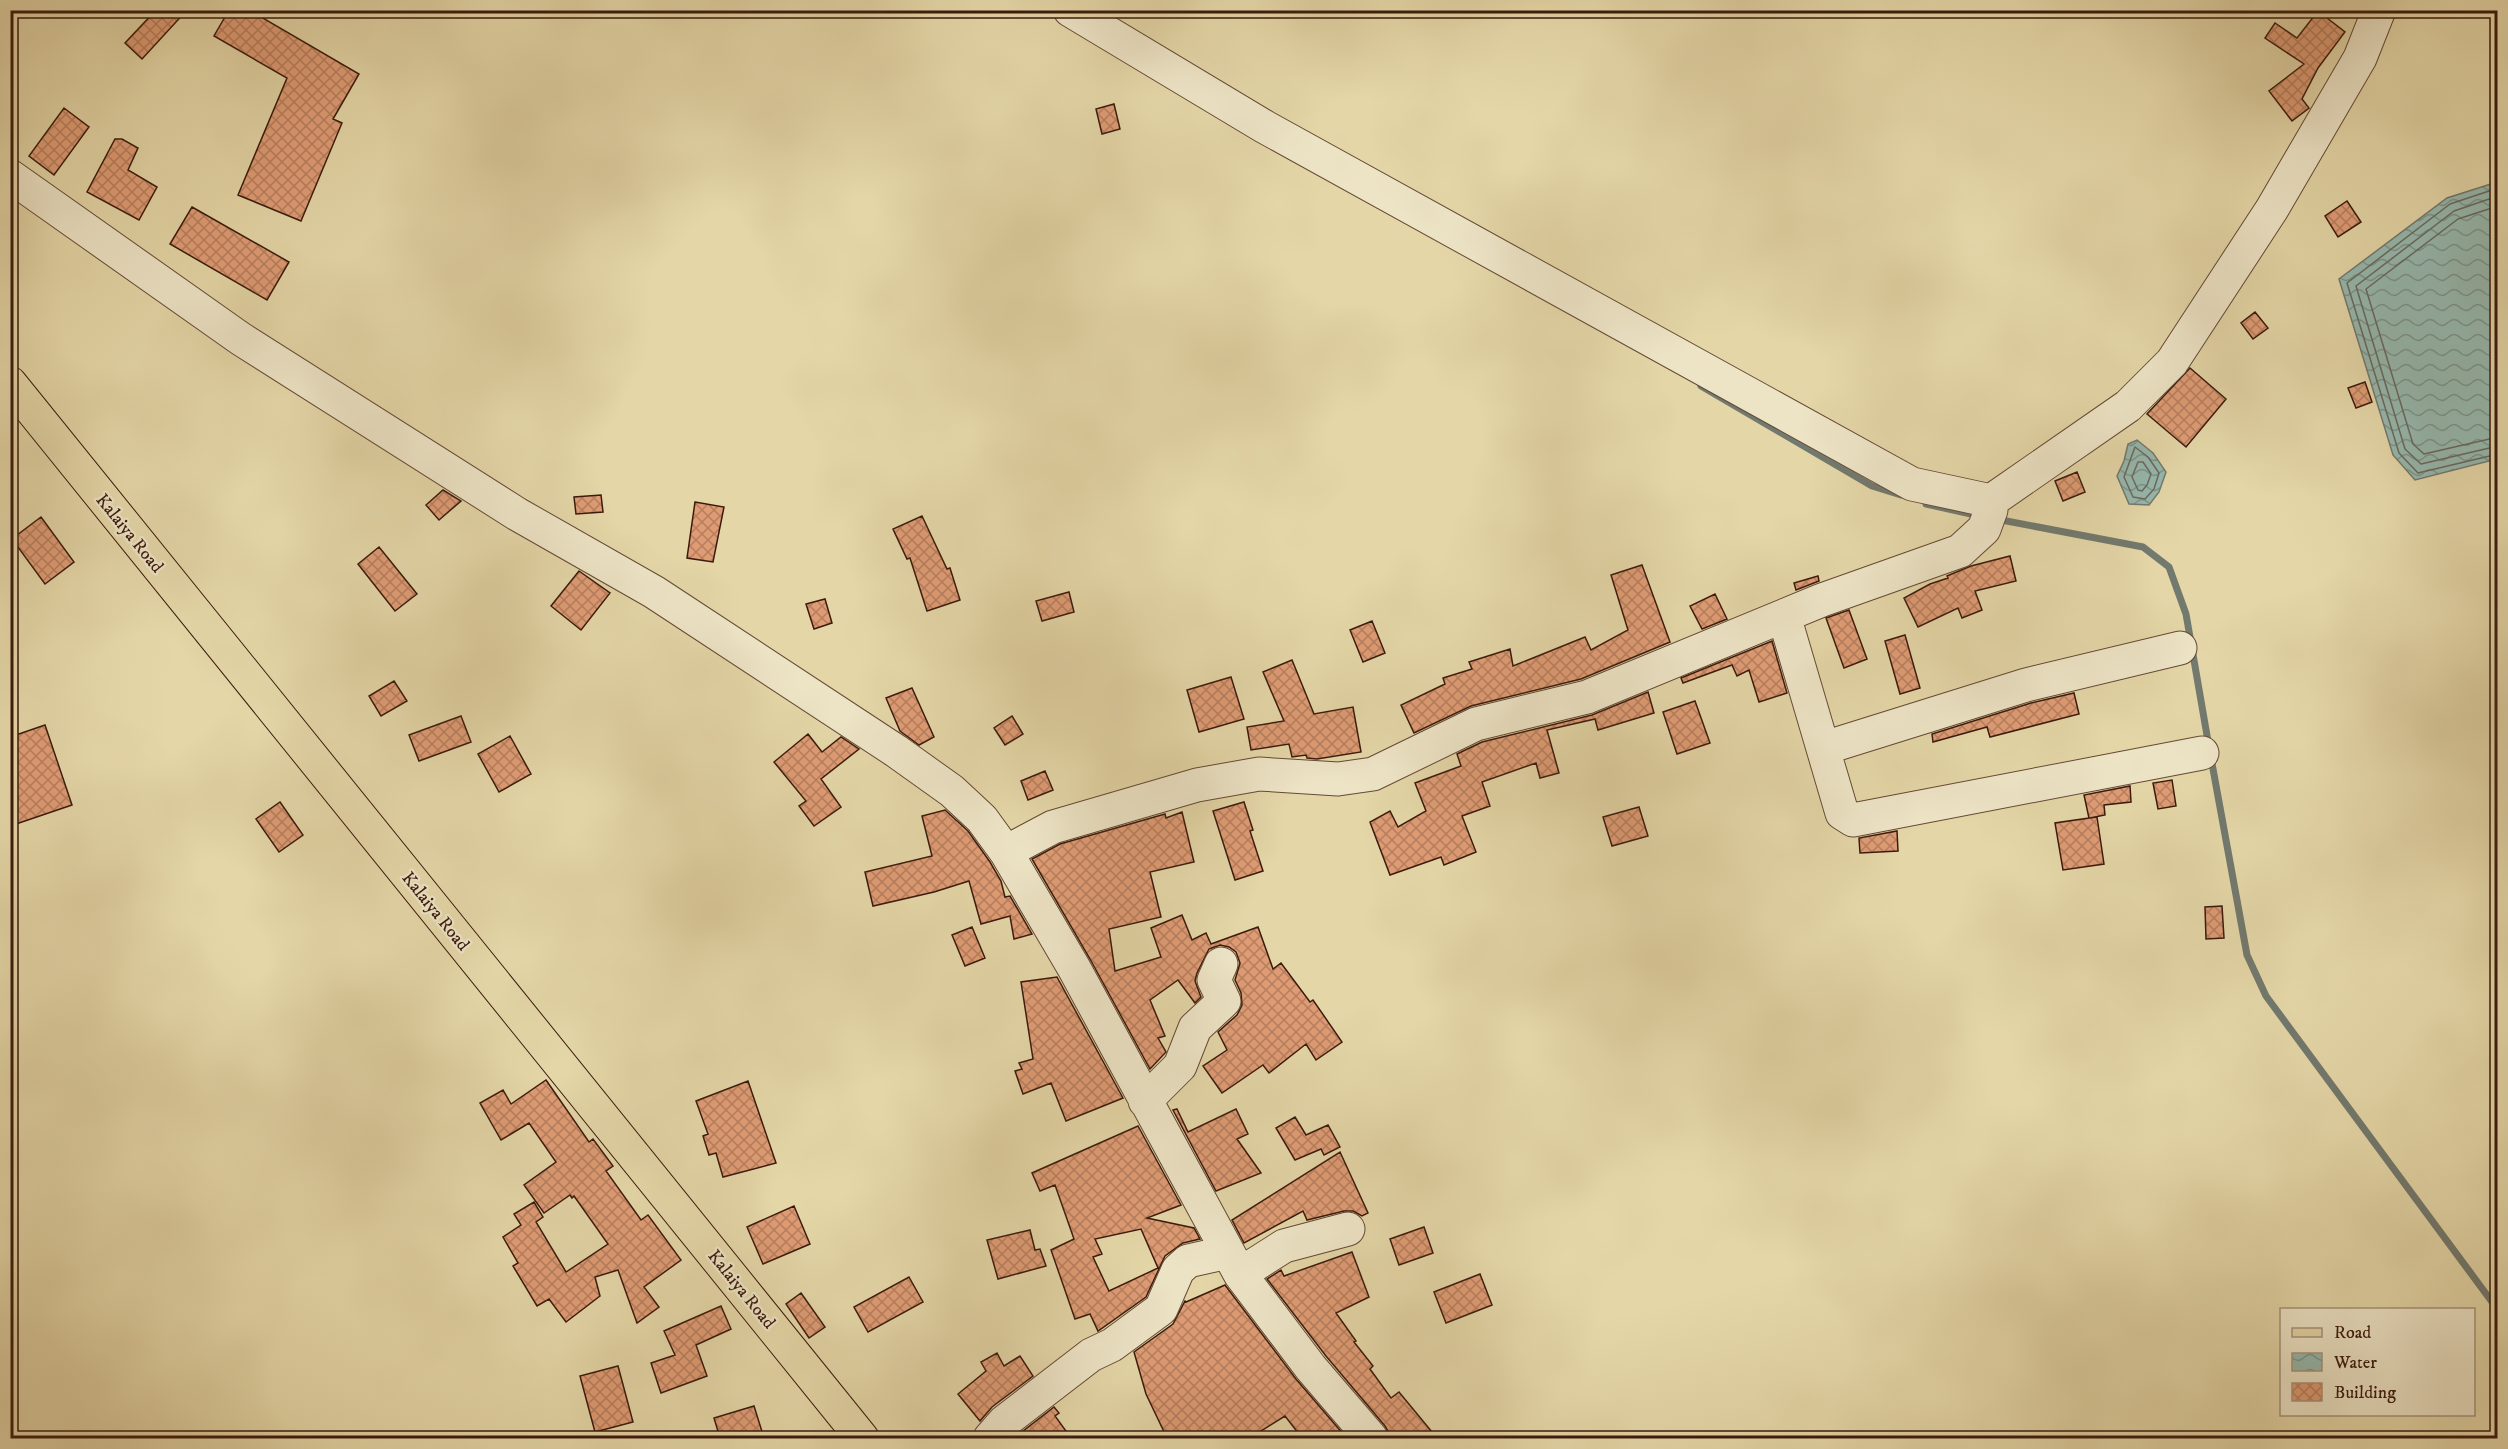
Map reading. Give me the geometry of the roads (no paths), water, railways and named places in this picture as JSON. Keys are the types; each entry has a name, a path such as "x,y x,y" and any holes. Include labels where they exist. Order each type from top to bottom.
{"main road":[{"name":"Kalaiya Road","path":"10,383 862,1438"}],"street":[{"path":"1070,10 1265,127 1912,484 1989,514"},
{"path":"1006,852 1053,827 1197,785 1259,774 1338,779 1373,774 1476,724 1587,697 1784,616 1960,551 1989,514 2128,406 2172,362 2272,209 2360,58 2379,10"},
{"path":"10,176 241,339 517,514 654,592 896,751 952,791 982,819 1006,852 1074,968 1234,1263 1311,1368 1371,1438"},
{"path":"1784,616 1842,813 1853,820 2202,753"},
{"path":"1822,742 1834,745 2026,685 2180,648"},
{"path":"1145,1101 1180,1066 1195,1028 1224,1001 1214,980 1221,964"},
{"path":"990,1438 1004,1422 1091,1355 1112,1345 1161,1309 1178,1270 1188,1262 1234,1263 1284,1246 1348,1229"}],"water":[{"path":"2497,182 2497,459 2415,480 2393,455 2339,279 2447,198"},
{"path":"2137,440 2153,453 2166,472 2159,492 2149,505 2129,504 2117,476 2128,444"}],"waterway":[{"path":"1701,386 1872,486 1901,495"},
{"path":"1926,504 1980,516"},
{"path":"1996,519 2143,547 2169,567 2186,614 2209,747"},
{"path":"2211,758 2247,955 2266,996 2498,1310"}]}
